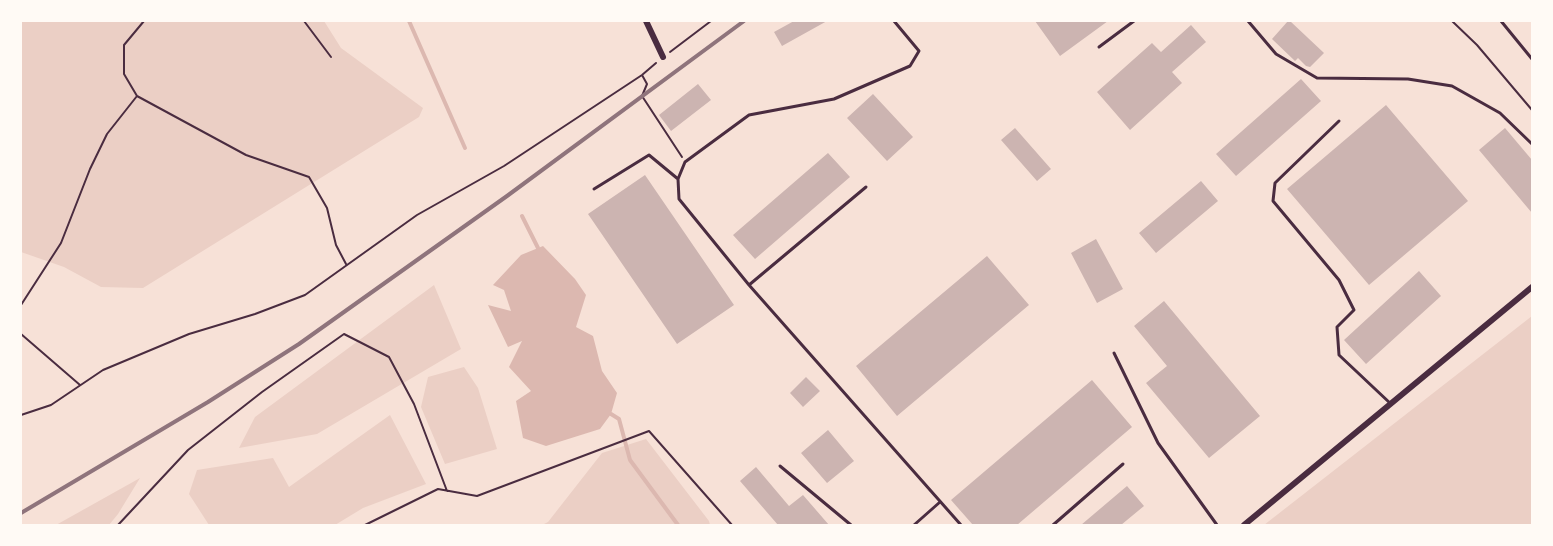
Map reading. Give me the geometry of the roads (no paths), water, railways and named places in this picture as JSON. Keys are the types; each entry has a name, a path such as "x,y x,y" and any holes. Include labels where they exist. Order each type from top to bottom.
{"street":[{"path":"646,21 663,57"},
{"path":"1244,525 1532,287"}],"lane":[{"path":"894,21 919,51 910,66 834,99 749,115 685,162 678,179 679,199 749,285 961,525"},
{"path":"1099,47 1134,21"},
{"path":"1248,21 1276,54 1317,78 1408,79 1452,86 1500,113 1532,144"},
{"path":"1503,22 1532,59"},
{"path":"1339,121 1275,183 1273,201 1339,280 1354,310 1337,327 1339,355 1391,404"},
{"path":"594,189 649,155 678,179"},
{"path":"749,285 866,187"},
{"path":"1114,353 1158,443 1218,525"},
{"path":"1053,525 1123,464"},
{"path":"780,466 851,525"},
{"path":"914,525 940,501"}],"waterway":[{"path":"409,21 465,148"},
{"path":"522,216 538,248"},
{"path":"611,414 619,419 630,460 678,525"}],"railway":[{"path":"21,513 208,402 299,344 507,196 744,21"}]}
